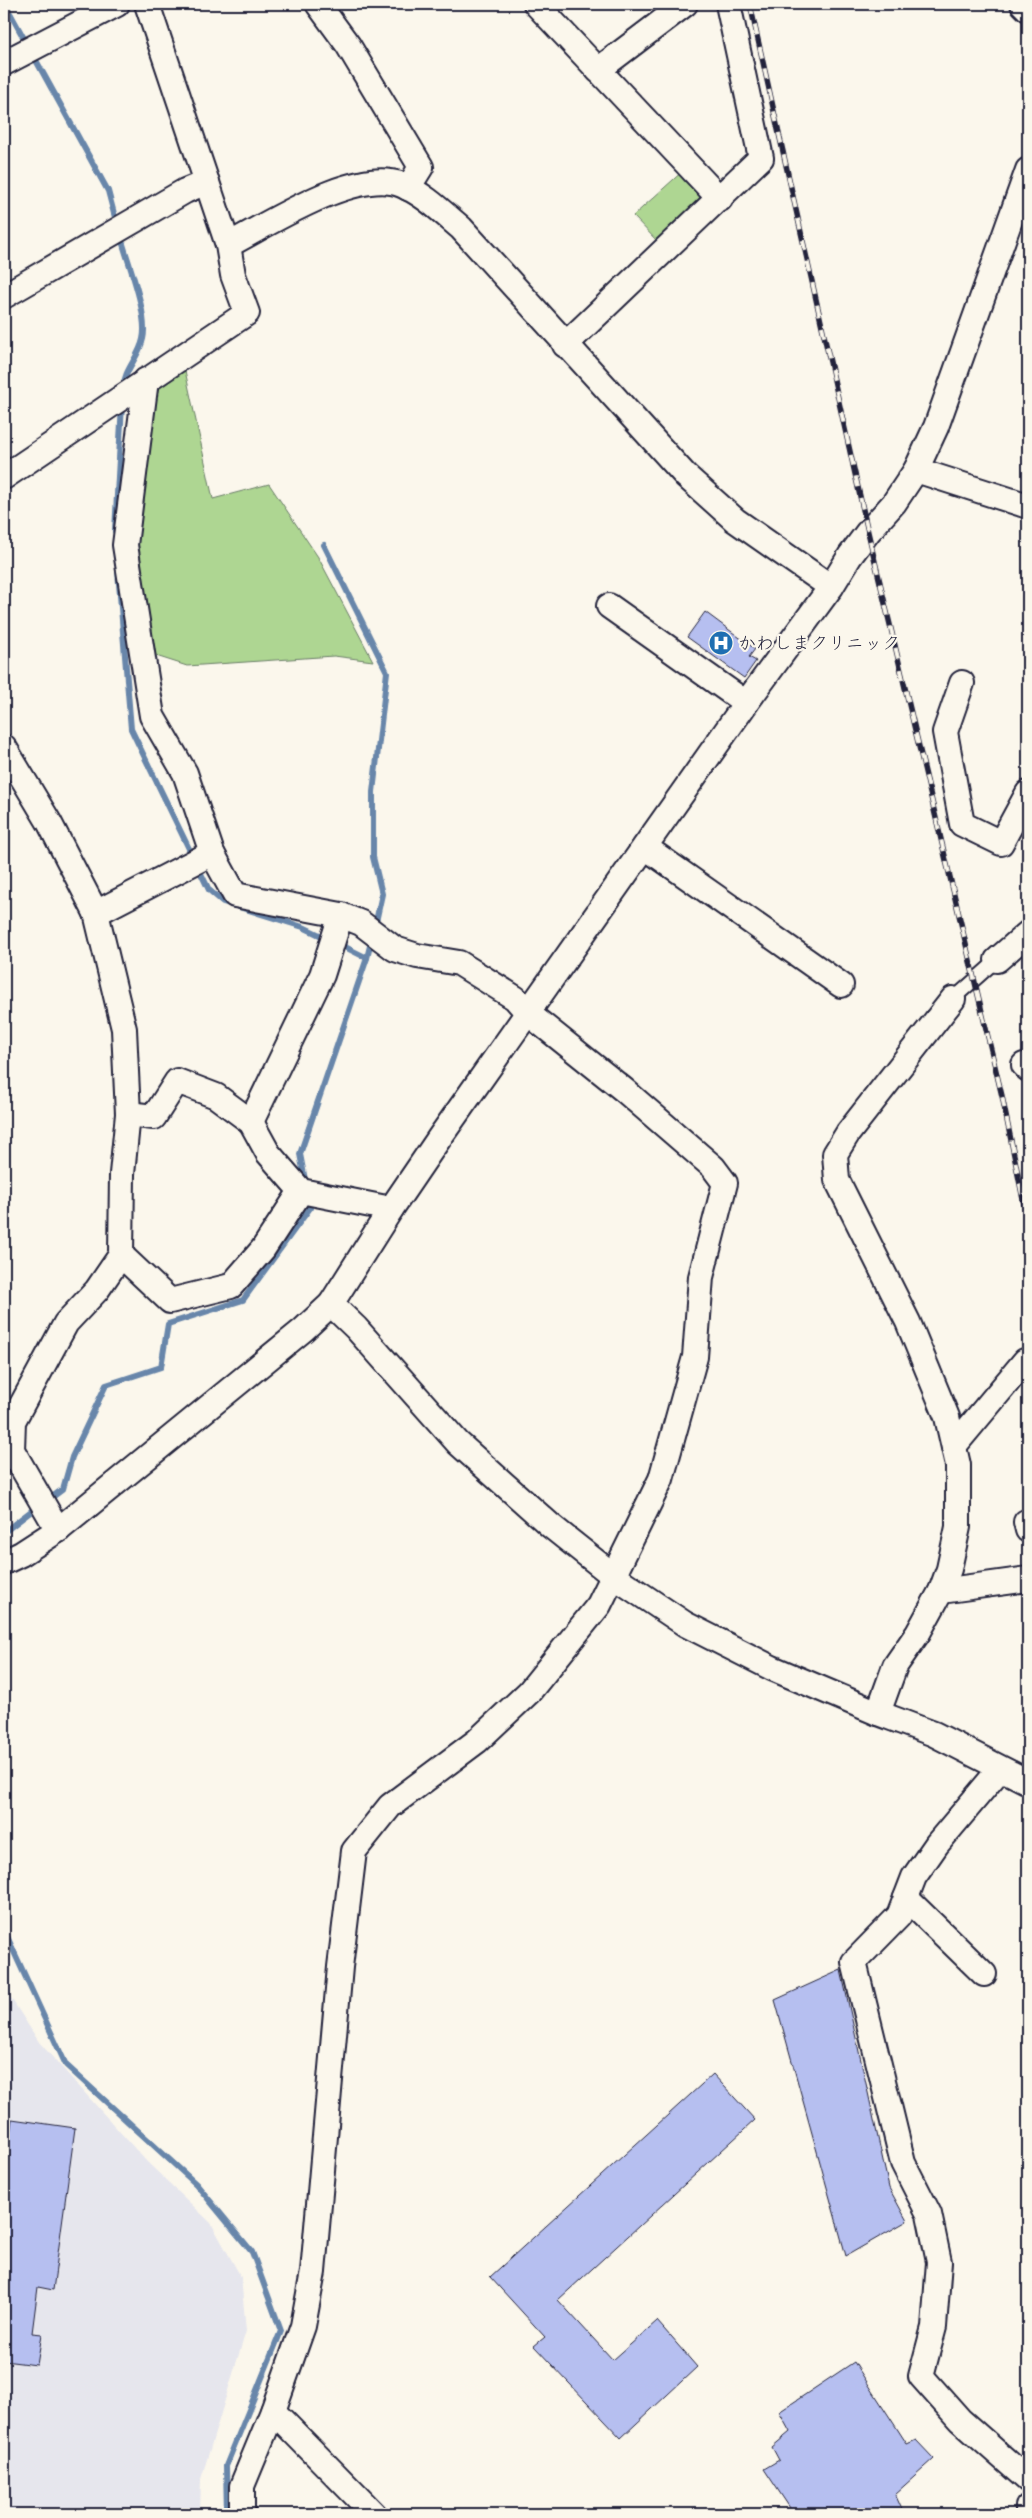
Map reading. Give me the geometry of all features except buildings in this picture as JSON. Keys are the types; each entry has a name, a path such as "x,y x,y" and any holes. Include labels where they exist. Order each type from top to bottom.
{"street":[{"path":"4,63 117,4"},
{"path":"4,477 247,313 233,275 228,245 147,4"},
{"path":"318,4 348,45 422,167 408,188"},
{"path":"536,4 720,199"},
{"path":"598,70 685,4"},
{"path":"565,345 762,158 728,4"},
{"path":"1022,4 1028,9"},
{"path":"4,1562 21,1554 58,1530 303,1330 331,1304 391,1209 850,556 894,503 916,470 936,427 1028,170"},
{"path":"228,245 340,188 373,181 401,184 428,200 460,228 686,476 735,520 830,587"},
{"path":"4,296 186,191 207,182"},
{"path":"146,380 125,545 152,716 185,773 212,853 235,894 341,915 361,923 395,949 417,956 459,963 515,998 529,1014 624,1090 713,1167 725,1183 701,1277 693,1366 661,1479 599,1605 529,1692 477,1741 390,1806 354,1851 340,1967 313,2272 303,2326 273,2412 242,2486 242,2514"},
{"path":"916,470 1028,506"},
{"path":"610,606 746,703"},
{"path":"962,683 944,732 962,824 1001,843 1028,793"},
{"path":"4,747 49,822 96,913 124,1029 128,1114 122,1174 120,1255 97,1290 66,1323 13,1420 12,1450 58,1530"},
{"path":"645,848 841,985"},
{"path":"96,913 212,853"},
{"path":"251,1122 322,975 341,915"},
{"path":"997,960 1028,934"},
{"path":"878,1714 895,1666 918,1633 941,1591 949,1569 958,1527 958,1465 948,1417 908,1322 837,1180 835,1154 854,1125 953,999"},
{"path":"128,1114 154,1117 177,1081 216,1096 251,1122 268,1153 301,1191 391,1209"},
{"path":"120,1255 170,1301 231,1286 263,1249 301,1191"},
{"path":"331,1304 356,1328 458,1443 551,1526 614,1577 685,1624 772,1668 878,1714 934,1734 1028,1782"},
{"path":"954,1446 1025,1361"},
{"path":"941,1591 1028,1579"},
{"path":"1000,1769 937,1844 914,1878 899,1916 854,1962 903,2163 929,2214 939,2262 934,2327 922,2376 960,2420 1028,2480"},
{"path":"906,1898 984,1974"},
{"path":"273,2412 374,2514"},
{"path":"1028,2507 1028,2514"}],"lane":[{"path":"953,999 997,960"}],"shaded area":[{"path":"4,1987 39,2042 147,2162 211,2223 241,2277 246,2331 201,2479 200,2514 4,2514"}],"green space":[{"path":"684,170 710,197 659,243 633,216"},
{"path":"184,366 213,499 269,484 318,557 373,661 334,656 187,666 153,655 134,548 152,384"}],"waterway":[{"path":"5,4 108,191 117,225"},
{"path":"120,234 140,302 144,329 141,346 126,375 123,389"},
{"path":"115,531 122,404"},
{"path":"324,545 387,672 373,792 373,857 382,894 375,926"},
{"path":"118,571 131,729 209,890 223,902 303,927 328,939"},
{"path":"367,958 372,938"},
{"path":"306,1185 300,1154 367,958 337,943"},
{"path":"47,1501 63,1489 72,1457 106,1385 161,1367 168,1324 243,1300 310,1208 308,1197"},
{"path":"4,1532 38,1506"},
{"path":"4,1930 66,2065 196,2184 252,2252 281,2331 226,2466 227,2514"}],"railway":[{"path":"750,4 868,532 1002,1096 1028,1224"}],"place":[{"name":"かわしまクリニック","path":"721,643"}]}
